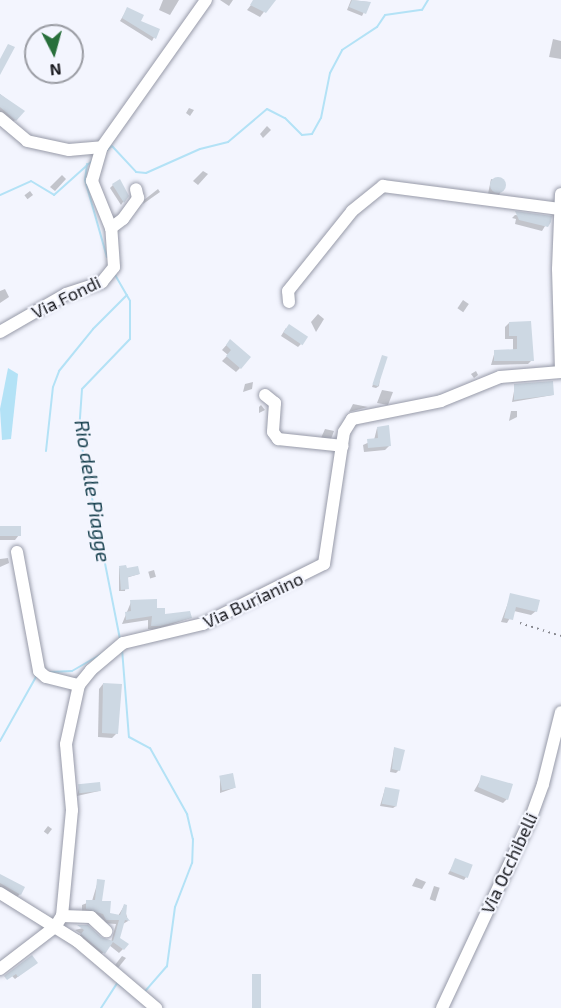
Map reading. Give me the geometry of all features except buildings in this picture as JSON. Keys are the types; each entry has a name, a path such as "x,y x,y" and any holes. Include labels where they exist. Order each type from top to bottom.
{"street":[{"name":"Via Fondi","path":"0,332 66,294 102,282 114,267 111,228 92,181 102,147 206,0"},
{"path":"0,118 27,141 69,150 102,147"},
{"path":"289,302 288,291 345,220 383,186 560,209"},
{"path":"111,228 123,219 138,198 136,189"},
{"path":"561,194 561,372"},
{"name":"Via Burianino","path":"79,685 123,643 203,624 324,564 343,446 352,419 441,401 500,377 561,372"},
{"path":"265,395 275,403 273,432 278,439 343,446"},
{"path":"17,552 39,671 46,677 79,685 66,744 72,810 58,922"},
{"name":"Via Occhibelli","path":"442,1008 530,820 543,784 561,712"},
{"path":"0,893 58,922 156,1008"},
{"path":"0,969 58,922 91,917 106,931"}],"path":[{"path":"520,623 561,636"}],"water":[{"path":"8,368 18,374 11,439 2,440 0,409"}],"waterway":[{"path":"107,150 112,146 136,172 146,173 200,149 228,142 267,109 285,118 302,135 312,134 321,118 330,73 342,50 377,27 385,15 422,10 428,0"},
{"path":"0,195 31,181 54,195 93,160"},
{"name":"Rio delle Piagge","path":"87,164 85,180 107,257"},
{"name":"Rio delle Piagge","path":"114,273 130,301 130,339 82,389 79,432 120,640"},
{"path":"46,451 53,387 59,371 93,329 127,295"},
{"path":"122,649 129,737 150,748 187,814 193,839 192,863 175,907 167,966 144,992"},
{"name":"Rio delle Piagge","path":"51,672 72,671 103,653"},
{"name":"Rio delle Piagge","path":"0,741 37,675"},
{"path":"101,1008 117,983 137,997"}]}
